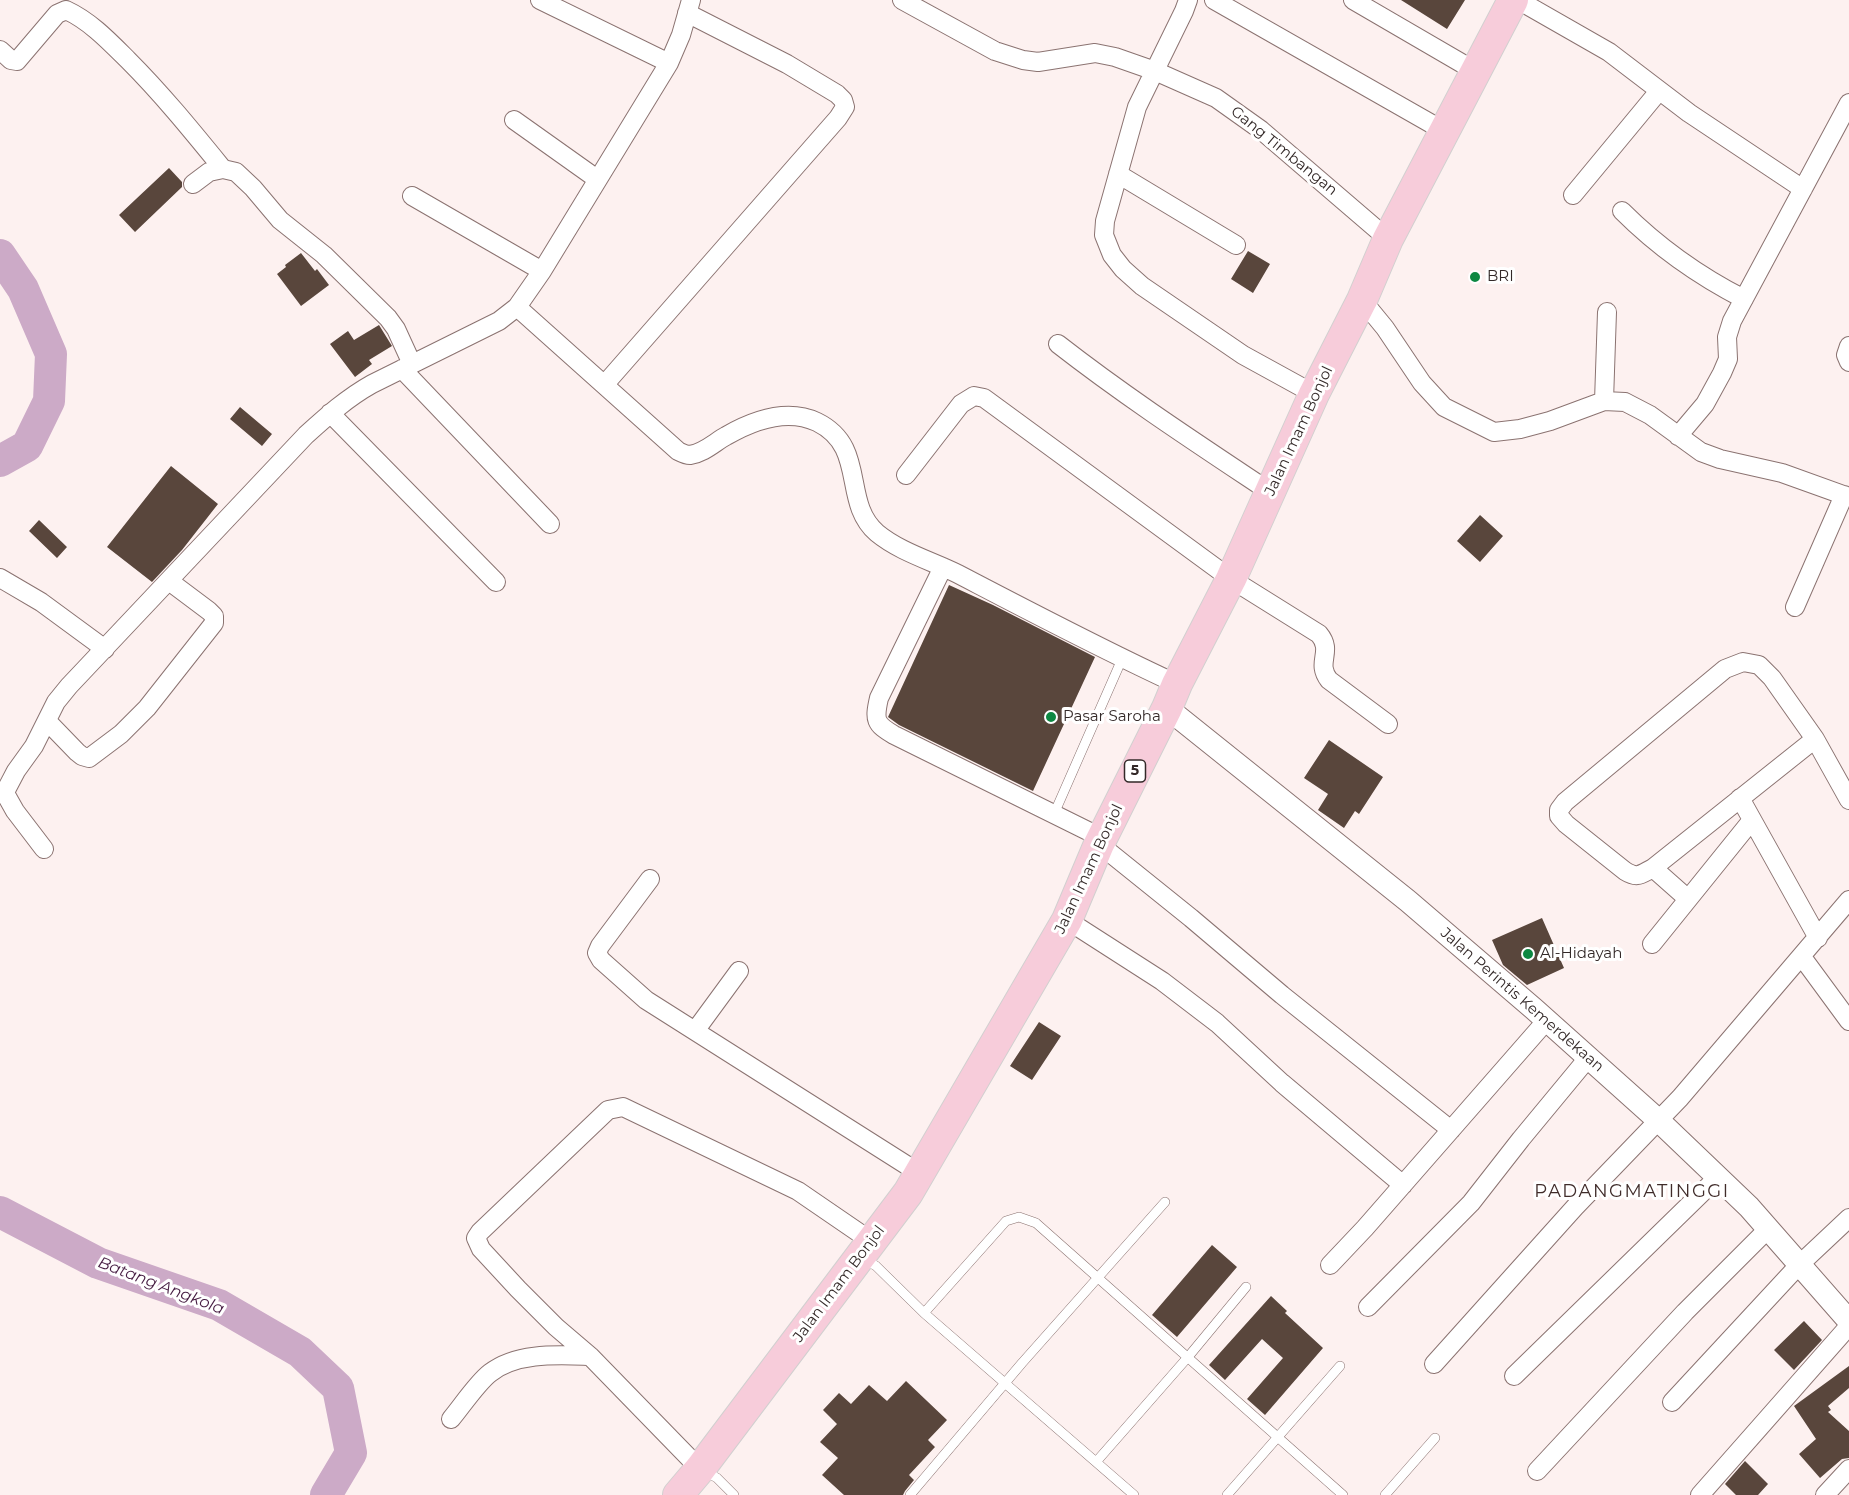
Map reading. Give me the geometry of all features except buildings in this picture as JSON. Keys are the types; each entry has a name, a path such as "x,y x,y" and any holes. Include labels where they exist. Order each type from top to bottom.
{"highway":[{"name":"Jalan Imam Bonjol","path":"678,1495 908,1193 1066,920 1101,841 1231,579 1314,394 1362,300 1388,239 1508,2"}],"street":[{"path":"540,0 669,63"},
{"name":"Gang Timbangan","path":"902,0 994,51 1023,60 1051,61 1095,53 1115,57 1155,71 1216,98 1261,130 1388,239"},
{"path":"1188,0 1137,107 1105,221 1104,235 1112,255 1123,269 1142,286 1243,355 1314,394"},
{"path":"1214,0 1444,131"},
{"path":"1353,0 1475,71"},
{"path":"1508,2 1610,52 1708,127 1803,189"},
{"path":"44,849 15,811 6,795 6,790 34,746 56,702 306,435 330,413 352,395 499,321 517,307 542,271 669,63 681,35 689,6 837,94 845,107 838,118 605,384"},
{"path":"0,50 11,60 18,61 57,14 66,10 74,13 106,38 152,84 223,169"},
{"path":"1573,195 1659,91"},
{"path":"1678,436 1705,404 1722,373 1728,359 1727,337 1732,321 1849,103"},
{"path":"514,120 597,179"},
{"path":"193,183 209,172 223,169 236,172 254,188 280,220 324,255 388,318 396,329 407,366 550,524"},
{"path":"1118,174 1236,245"},
{"path":"412,196 542,271"},
{"path":"1622,212 1667,250 1714,283 1744,299"},
{"path":"1362,300 1385,328 1422,383 1444,407 1494,432 1520,429 1550,421 1604,401 1625,402 1650,416 1701,452 1720,459 1782,473 1847,496 1795,607"},
{"path":"517,307 684,454 689,455 702,451 757,421 791,416 814,421 830,430 842,443 850,464 861,512 868,524 886,539 1122,659 1172,696"},
{"path":"1604,401 1607,312"},
{"path":"1058,344 1154,415 1270,492"},
{"path":"1849,346 1846,355 1849,362"},
{"path":"906,475 961,404 968,398 978,396 996,406 1231,579 1319,634 1326,648 1323,666 1326,676 1388,724"},
{"path":"330,413 496,582"},
{"path":"943,567 879,698 875,715 881,727 1054,814 1101,841 1282,995 1450,1130"},
{"path":"0,578 41,602 105,649"},
{"path":"47,721 77,752 89,758 121,734 147,708 211,629 214,620 209,611 169,582"},
{"path":"1815,740 1653,868 1639,875 1632,876 1625,871 1559,816 1559,810 1565,802 1725,669 1743,662 1759,664 1773,678 1815,740 1849,800"},
{"name":"Jalan Perintis Kemerdekaan","path":"1172,696 1547,1020 1658,1120 1749,1207 1849,1320"},
{"path":"1740,798 1818,938"},
{"path":"1652,944 1752,820"},
{"path":"1653,868 1688,899"},
{"path":"650,879 600,946 597,953 601,960 646,1000 919,1173"},
{"path":"1434,1364 1575,1207 1680,1098 1849,900"},
{"path":"1066,920 1162,981 1217,1023 1282,1083 1403,1185"},
{"path":"1802,957 1849,1021"},
{"path":"695,1031 739,971"},
{"path":"1330,1265 1547,1020"},
{"path":"1368,1306 1471,1203 1588,1058"},
{"path":"700,1469 590,1356 556,1327 518,1289 481,1249 476,1238 480,1232 608,1110 623,1107 798,1191 865,1249"},
{"path":"1514,1376 1718,1178"},
{"path":"1672,1402 1800,1265 1849,1218"},
{"path":"1537,1471 1685,1312 1768,1229"},
{"path":"1700,1495 1849,1326"},
{"path":"451,1419 489,1373 502,1365 518,1359 554,1355 590,1356"},
{"path":"1825,1495 1849,1469"}],"lane":[{"path":"1054,814 1122,659"},
{"path":"910,1495 1097,1277 1165,1202"},
{"path":"924,1312 1006,1221 1019,1217 1036,1223 1343,1495"},
{"path":"865,1249 876,1266 924,1312 1134,1495"},
{"path":"1096,1462 1246,1287"},
{"path":"1227,1495 1340,1366"},
{"path":"1385,1495 1435,1438"},
{"path":"700,1469 717,1478 734,1495"}],"waterway":[{"name":"Batang Angkola","path":"0,255 23,289 51,354 49,401 27,446 0,461"},
{"name":"Batang Angkola","path":"0,1212 98,1263 219,1305 300,1352 338,1388 351,1453 326,1495"}],"place":[{"name":"BRI","path":"1475,277"},
{"name":"Pasar Saroha","path":"1051,717"},
{"name":"Al-Hidayah","path":"1528,954"}],"district":[{"name":"PADANGMATINGGI","path":"1632,1192"}]}
